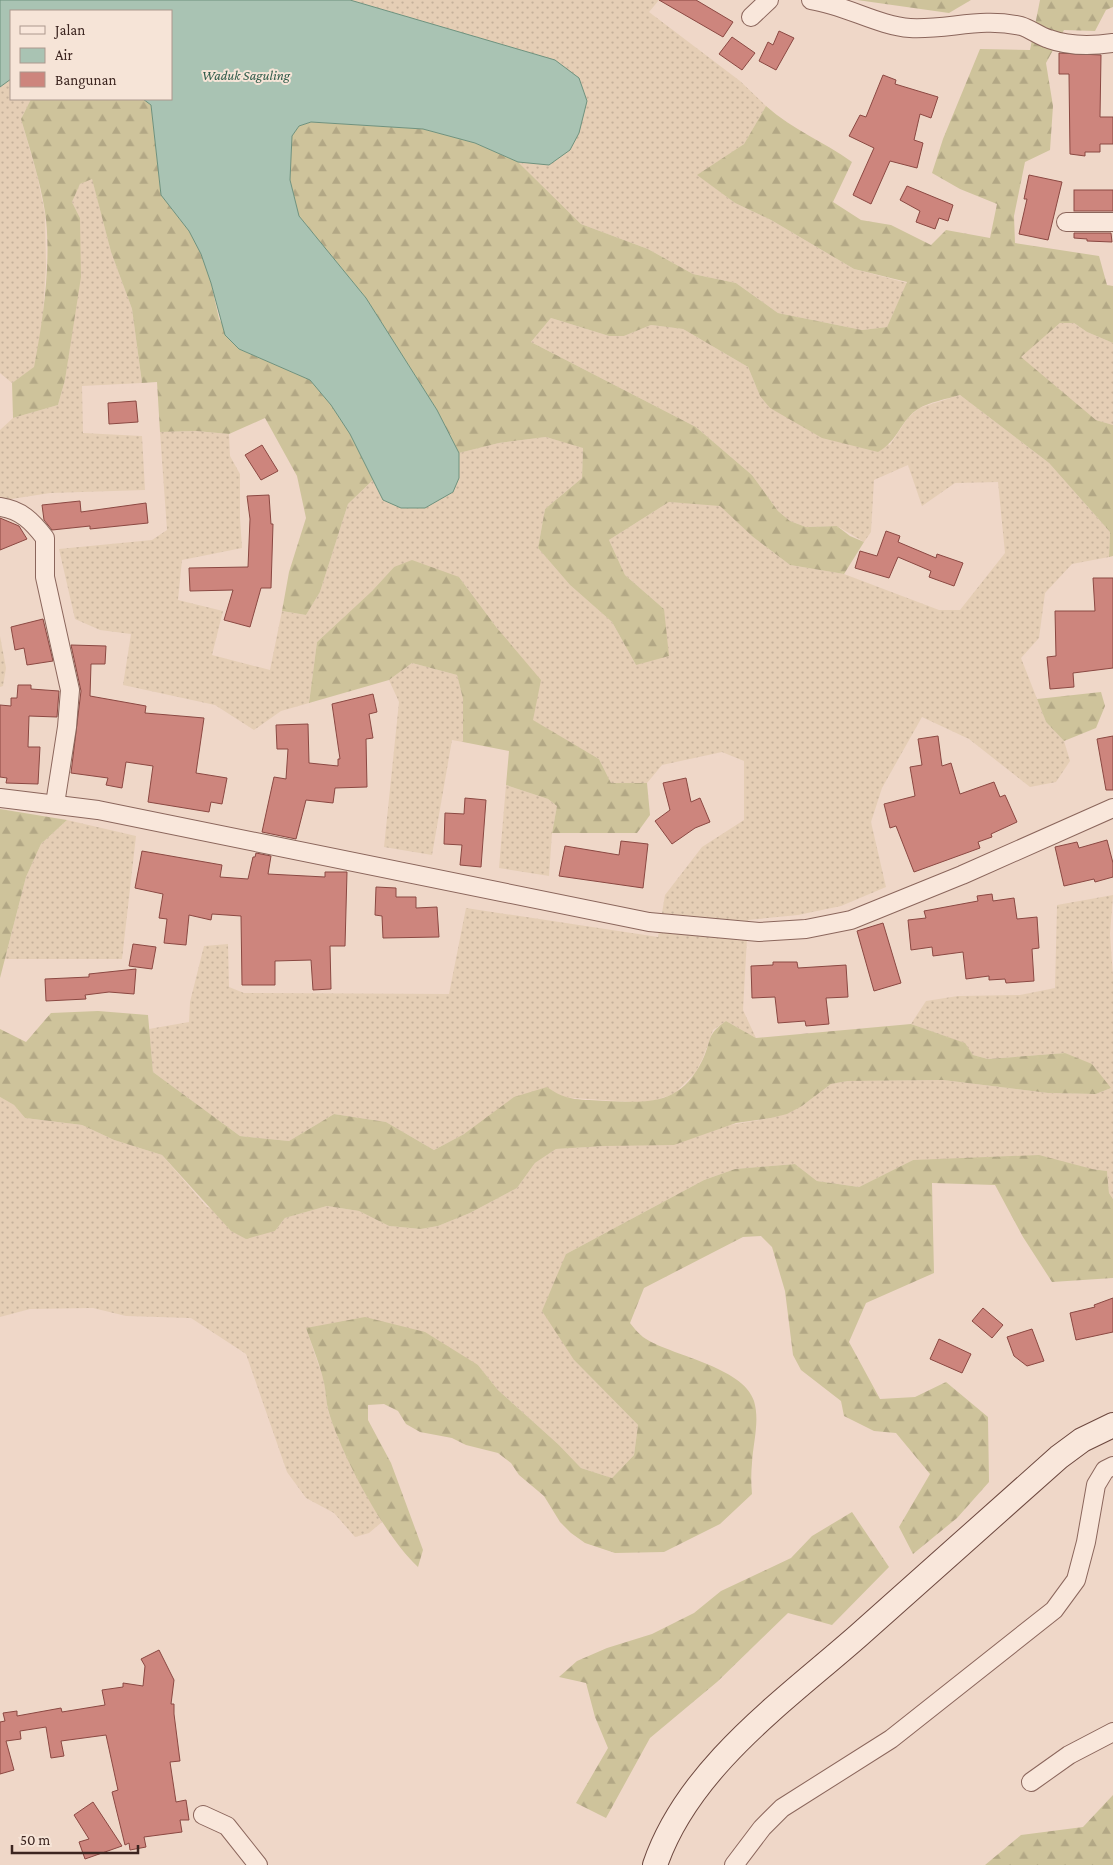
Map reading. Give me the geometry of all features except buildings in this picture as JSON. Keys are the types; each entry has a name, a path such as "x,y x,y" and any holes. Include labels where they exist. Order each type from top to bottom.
{"main road":[{"path":"655,1865 673,1826 694,1790 753,1728 1058,1457 1082,1440 1113,1425"}],"street":[{"path":"751,17 769,0"},
{"path":"811,0 856,11 891,25 910,28 936,28 980,21 1022,26 1049,39 1072,44 1113,42"},
{"path":"1066,222 1113,222"},
{"path":"0,507 23,514 45,538 45,577 70,690 68,727 55,804"},
{"path":"0,798 108,812 649,922 759,932 806,929 851,920 1113,808"},
{"path":"734,1865 762,1828 782,1808 891,1739 1054,1610 1076,1580 1086,1542 1096,1485 1105,1470 1113,1466"},
{"path":"1031,1782 1069,1755 1113,1732"},
{"path":"203,1815 227,1826 258,1865"}],"shaded area":[{"path":"350,0 659,0 649,12 740,81 766,106 744,144 698,175 735,203 771,220 854,269 907,283 887,327 862,330 778,313 736,283 693,274 648,249 581,224 518,162 549,165 554,60"},
{"path":"10,80 10,100 30,100 21,119 37,175 45,214 46,267 42,329 34,368 12,383 0,373 0,87"},
{"path":"92,178 111,252 132,309 142,383 82,386 83,433 142,436 145,490 50,493 5,500 0,503 0,430 13,418 58,405 65,380 71,338 80,218 72,202 80,184"},
{"path":"551,318 609,336 624,336 651,325 683,329 748,367 760,396 890,445 907,419 919,408 960,395 1049,463 1110,532 1109,557 1072,564 1045,593 1039,638 1021,658 1046,722 1064,741 1070,761 1056,782 1030,787 969,739 922,717 882,788 871,822 886,887 841,906 798,915 748,920 743,1010 756,1038 726,1021 713,1030 703,1058 695,1073 674,1094 646,1103 559,1097 464,1134 434,1150 386,1122 334,1114 289,1141 240,1136 153,1072 149,1029 189,1022 190,1002 204,946 228,944 229,987 244,993 449,994 466,908 658,937 665,895 702,847 744,820 744,761 722,752 662,765 647,783 611,783 599,759 532,720 497,628 459,577 394,567 372,591 317,642 309,703 281,711 254,730 215,705 123,685 131,634 100,630 75,619 59,549 152,540 167,530 160,432 196,431 229,434 230,456 240,474 242,548 182,560 178,600 223,611 212,655 270,670 282,611 306,615 320,592 348,504 373,480 383,500 459,478 459,453 499,443 546,437 583,447 582,478 545,509 538,548 570,585 612,622 636,665 664,609 625,575 609,540 669,502 720,505 753,537 790,565 844,574 939,610 960,610 1005,553 998,482 955,483 922,506 908,465 874,480 871,532 864,542 837,526 806,527 790,521 778,511 752,475 696,427 531,342"},
{"path":"1060,323 1074,323 1087,332 1113,343 1113,425 1096,420 1020,357"},
{"path":"0,636 6,668 3,686 0,687"},
{"path":"412,663 457,675 463,699 463,742 452,740 432,855 384,847 399,702 389,680"},
{"path":"506,785 548,799 557,806 552,833 549,876 499,868"},
{"path":"67,820 136,836 122,959 5,959 26,877 41,844"},
{"path":"1113,895 1110,934 1113,977 1113,1199 1109,1193 1107,1171 1092,1169 913,1160 859,1187 817,1181 795,1164 735,1169 704,1180 566,1254 574,1360 638,1425 634,1455 612,1478 581,1468 559,1445 498,1390 478,1365 306,1328 324,1381 328,1411 339,1441 382,1522 369,1533 355,1537 334,1513 306,1498 287,1472 246,1354 191,1318 126,1316 93,1308 30,1309 0,1317 0,1097 14,1105 25,1118 82,1125 114,1140 162,1155 207,1207 275,1231 285,1218 327,1206 359,1211 389,1226 421,1229 438,1226 470,1213 517,1188 535,1163 556,1149 606,1146 771,1118 802,1106 831,1084 848,1081 943,1080 1048,1093 1096,1094 1111,1088 1065,1053 988,1059 973,1055 964,1043 911,1024 926,1001 958,996 1020,995 1055,988 1057,905"}],"green space":[{"path":"857,0 971,0 949,13"},
{"path":"1040,0 1113,0 1113,7 1106,10 1095,31 1064,30 1046,63 1053,106 1050,150 1025,162 1014,216 1015,243 1099,256 1107,285 1113,286 1113,343 1087,332 1074,323 1060,323 1021,357 1096,420 1113,425 1113,556 1109,557 1110,532 1049,463 960,395 918,409 907,419 891,442 878,452 822,438 770,408 760,396 748,367 683,329 651,325 624,336 609,336 551,318 531,342 696,427 752,475 778,511 790,521 806,527 837,526 850,536 864,542 844,574 790,565 753,537 720,506 669,502 609,540 625,575 664,609 669,656 636,665 612,622 570,585 538,548 545,509 582,478 583,448 546,437 499,443 459,453 437,410 366,298 299,216 290,180 292,136 299,126 311,122 423,129 475,143 518,162 581,224 648,249 693,274 736,283 778,313 862,330 887,327 907,282 854,269 771,220 735,203 697,175 744,144 766,106 797,129 852,162 833,202 861,220 891,225 931,245 946,230 990,238 997,204 960,189 932,173 943,139 980,49 1030,50"},
{"path":"30,100 144,100 151,105 161,195 189,231 201,254 211,283 219,319 239,349 310,380 331,405 350,434 373,480 348,504 320,592 306,615 282,611 289,572 306,518 297,476 265,418 229,434 196,431 160,432 157,382 142,383 132,309 111,252 92,179 80,184 72,202 80,218 81,277 65,380 58,405 13,418 12,383 34,367 46,290 48,250 43,200 21,119"},
{"path":"412,560 459,577 497,628 541,680 533,720 599,759 611,783 647,783 650,815 637,833 552,833 557,806 548,799 506,785 509,751 463,742 463,699 457,675 412,663 389,680 309,703 317,642 372,591 394,567"},
{"path":"1101,692 1105,706 1096,728 1064,741 1046,722 1037,699"},
{"path":"0,809 67,820 41,844 26,877 0,978"},
{"path":"98,1011 148,1015 153,1072 240,1136 289,1141 334,1114 386,1122 434,1150 464,1134 514,1097 547,1087 561,1095 582,1100 637,1102 663,1098 685,1085 694,1074 703,1059 712,1034 726,1021 756,1038 911,1024 965,1043 973,1055 988,1059 1065,1053 1092,1064 1111,1088 1096,1094 1048,1093 943,1080 848,1081 831,1084 802,1106 787,1114 736,1123 674,1145 556,1149 535,1163 517,1188 470,1213 438,1226 421,1229 389,1226 359,1211 327,1206 285,1218 275,1231 246,1239 231,1231 162,1155 114,1140 82,1125 25,1118 14,1105 0,1097 0,1029 26,1042 51,1013"},
{"path":"1039,1155 1107,1171 1109,1193 1113,1199 1113,1278 1052,1282 1023,1237 995,1185 932,1183 934,1273 866,1303 849,1342 880,1399 915,1397 946,1382 988,1417 989,1482 957,1518 913,1554 899,1527 930,1474 896,1433 874,1431 844,1416 841,1401 801,1370 793,1355 785,1291 772,1247 761,1236 743,1237 644,1288 630,1323 643,1337 655,1344 721,1370 736,1379 747,1389 756,1409 751,1471 752,1494 720,1524 664,1552 615,1553 585,1543 560,1522 544,1496 519,1475 511,1463 498,1453 466,1445 452,1438 420,1432 406,1424 398,1411 384,1404 368,1405 368,1420 391,1463 423,1550 418,1567 405,1554 392,1536 366,1495 335,1431 328,1409 325,1386 306,1328 365,1317 425,1332 478,1365 498,1390 559,1445 581,1468 612,1478 634,1455 638,1425 574,1360 542,1311 566,1254 704,1180 735,1169 795,1164 817,1181 859,1187 913,1160"},
{"path":"852,1512 889,1567 832,1625 788,1613 717,1682 650,1738 606,1818 576,1803 608,1748 595,1717 586,1683 559,1677 577,1661 607,1648 652,1634 694,1613 721,1591 791,1558 812,1536"},
{"path":"1113,1795 1113,1865 985,1865 1021,1835 1083,1827"}],"water":[{"name":"Waduk Saguling","path":"0,0 350,0 555,60 579,78 587,101 579,133 570,150 549,165 518,162 475,143 423,129 311,122 299,126 292,136 290,180 299,216 366,298 437,410 459,453 459,478 453,492 425,508 401,508 383,500 350,434 331,405 310,380 239,349 225,335 201,254 189,231 161,195 151,105 144,100 172,100 172,10 10,10 10,80 0,87"}]}
